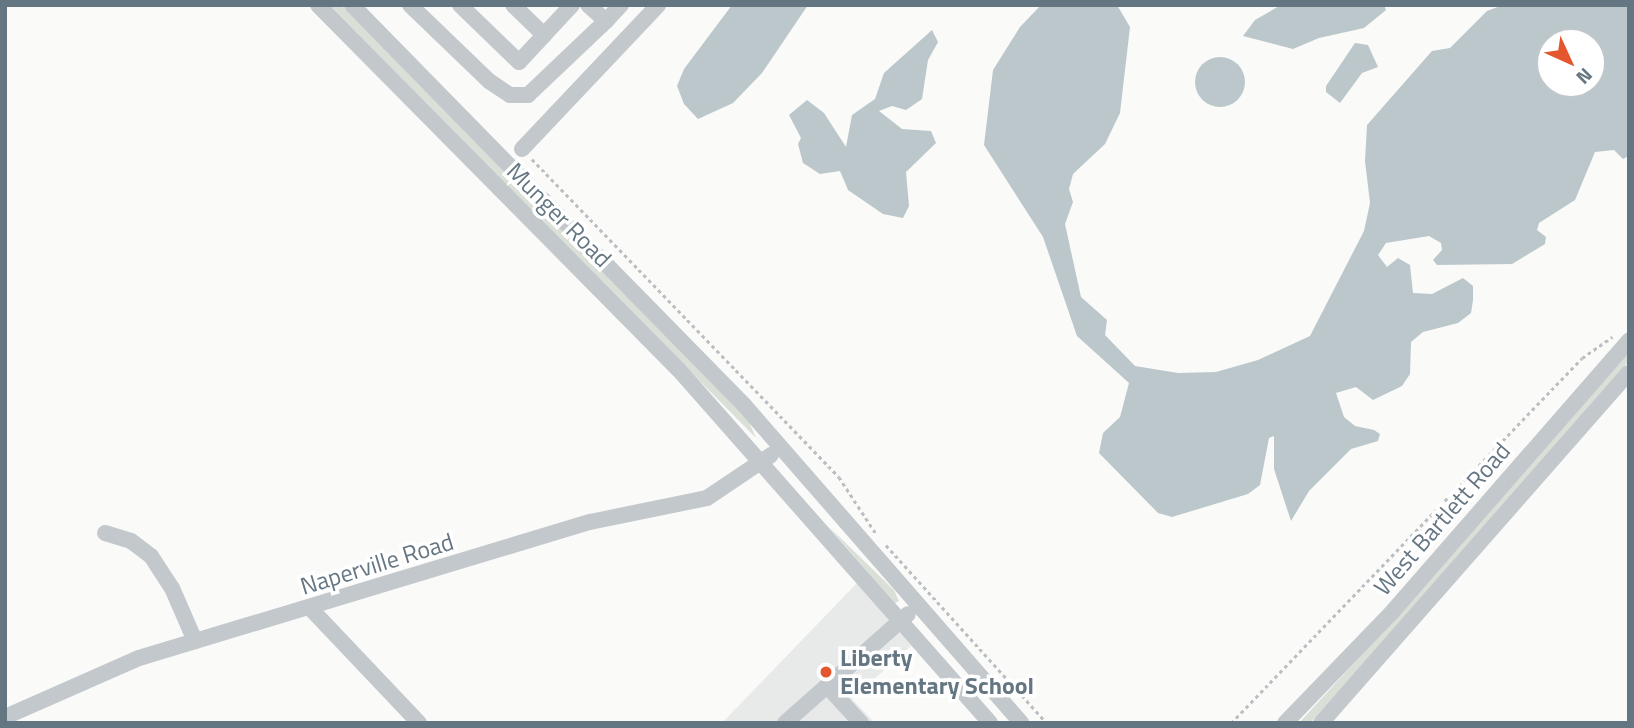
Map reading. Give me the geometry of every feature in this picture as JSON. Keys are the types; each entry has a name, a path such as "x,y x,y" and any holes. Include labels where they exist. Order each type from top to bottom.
{"street":[{"name":"Munger Road","path":"318,5 631,320 763,462"},
{"name":"Munger Road","path":"352,5 664,320 781,446"},
{"path":"410,5 510,95 528,95 544,85 621,5"},
{"path":"460,5 519,62 572,5"},
{"path":"513,5 544,35"},
{"path":"589,5 606,21"},
{"path":"522,149 658,5"},
{"name":"West Bartlett Road","path":"1285,723 1393,611 1622,338"},
{"name":"West Bartlett Road","path":"1321,723 1629,373"},
{"name":"Naperville Road","path":"5,717 139,658 311,609 590,522 707,498 763,462 781,446"},
{"path":"781,446 1021,723"},
{"path":"763,462 990,723"},
{"path":"105,533 131,541 151,556 172,588 195,641"},
{"path":"785,723 918,605"},
{"path":"311,609 419,723"},
{"path":"828,687 861,723"}],"path":[{"path":"522,149 839,477 882,541 1047,723"},
{"path":"1231,723 1582,358 1622,338"}],"shaded area":[{"path":"329,5 341,5 629,295 749,422 756,438"},
{"path":"732,5 808,5 762,73 733,103 698,119 684,104 677,86 684,69"},
{"path":"1041,5 1117,5 1130,27 1120,113 1105,144 1073,174 1069,189 1073,202 1065,224 1081,297 1107,320 1105,335 1135,366 1178,373 1216,372 1258,360 1310,336 1364,231 1370,203 1365,161 1367,125 1432,51 1450,48 1487,11 1503,5 1629,6 1629,156 1623,159 1614,150 1595,152 1575,200 1539,223 1537,230 1546,237 1545,244 1512,264 1437,265 1433,260 1442,250 1441,243 1429,236 1386,243 1378,255 1387,267 1398,258 1410,265 1413,293 1432,294 1463,278 1473,286 1473,300 1471,313 1458,323 1423,332 1411,342 1410,374 1402,386 1373,400 1356,387 1336,393 1344,417 1355,426 1380,434 1378,441 1351,449 1309,491 1291,521 1274,469 1274,436 1269,438 1260,485 1248,494 1172,517 1158,513 1099,453 1103,433 1120,417 1129,383 1077,336 1043,237 984,145 993,70 1020,27"},
{"path":"1281,5 1384,5 1386,10 1364,28 1319,38 1293,49 1243,36 1255,20"},
{"path":"932,30 938,42 928,60 922,99 906,110 892,106 879,111 902,129 931,131 936,143 906,172 909,206 903,218 883,214 848,190 840,171 820,174 803,163 798,144 801,138 789,115 807,100 824,113 846,147 852,115 875,99 884,73"},
{"path":"1355,43 1368,45 1378,67 1362,73 1340,103 1326,92 1326,86"},
{"path":"1220,57 1238,64 1245,82 1238,100 1220,107 1202,100 1195,82 1202,64"},
{"path":"1629,351 1629,361 1485,529 1310,723 1299,723 1434,576"},
{"path":"828,526 894,590 899,601 895,603"},
{"name":"Liberty Elementary School","path":"857,583 911,646 852,699 875,723 722,723"}],"place":[{"name":"Liberty Elementary School","path":"826,672"}]}
